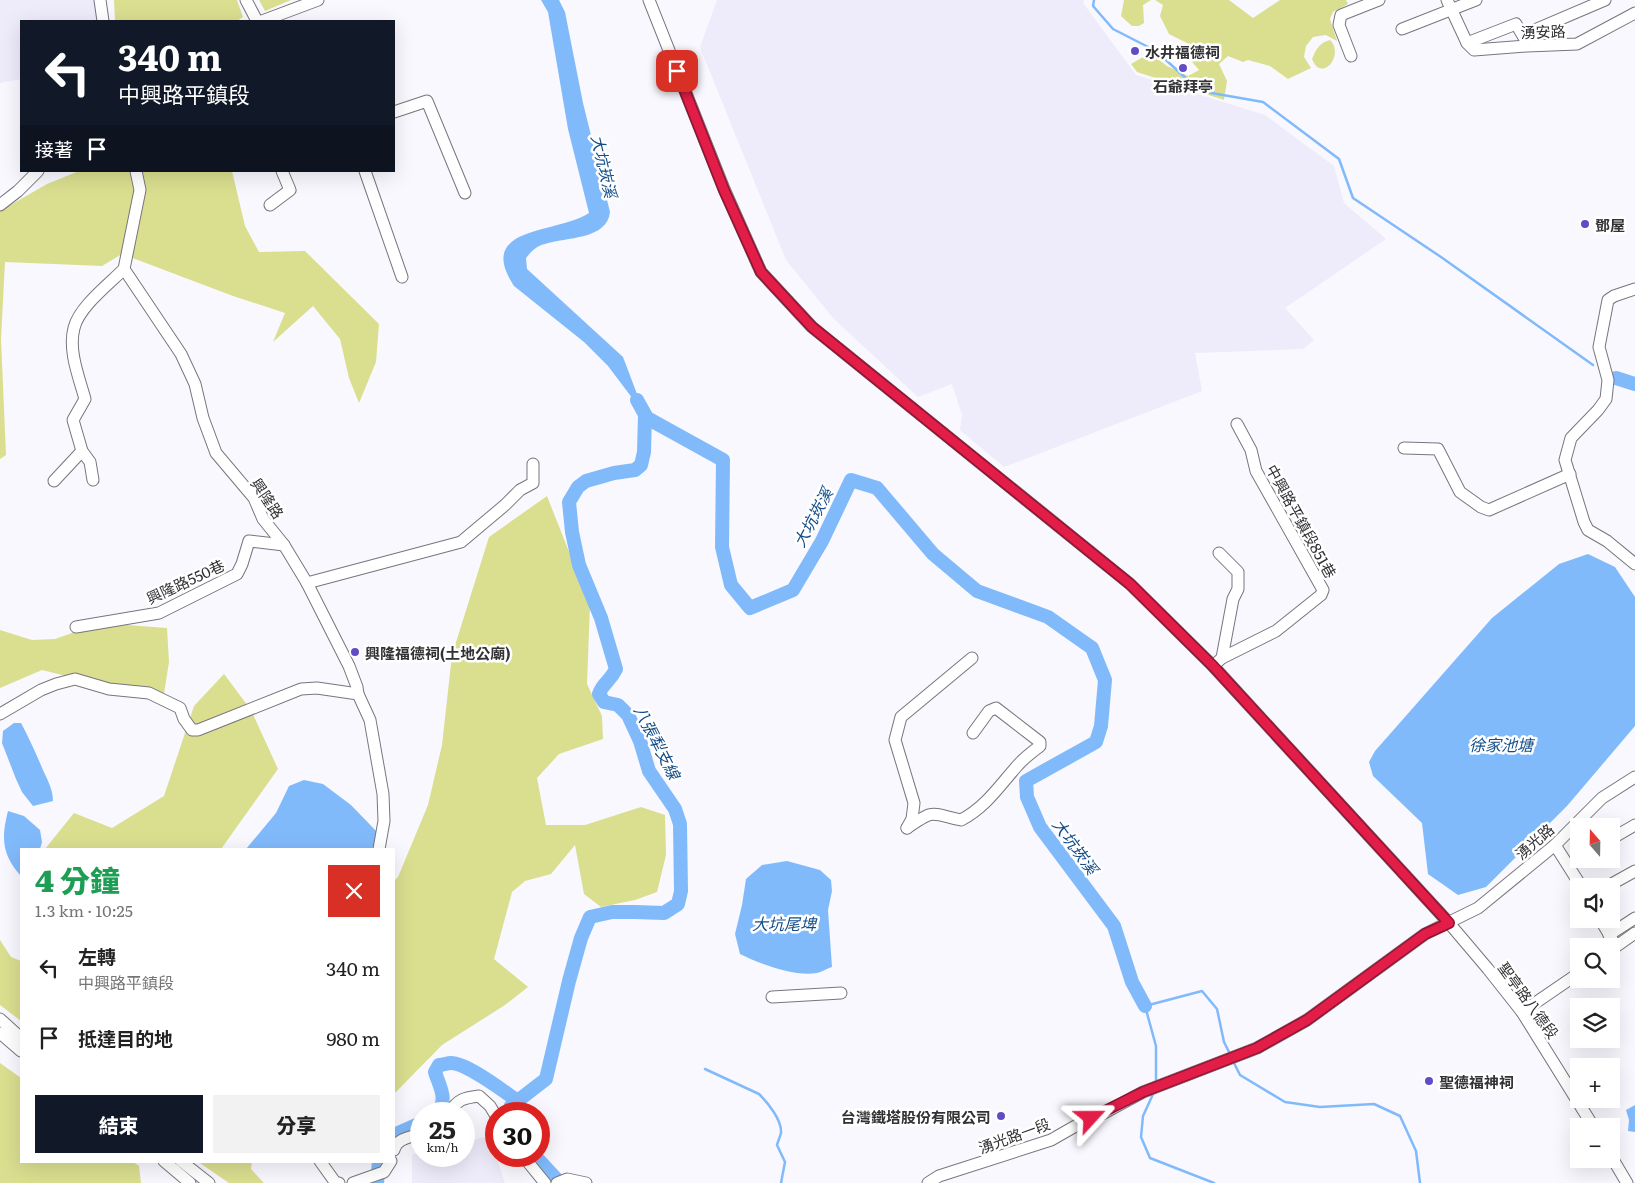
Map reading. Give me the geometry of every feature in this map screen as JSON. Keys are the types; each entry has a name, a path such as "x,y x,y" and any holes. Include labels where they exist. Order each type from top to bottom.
{"street":[{"path":"100,0 103,20"},
{"path":"246,0 256,20"},
{"path":"265,20 318,0"},
{"name":"聖亭路八德段","path":"649,0 724,190 761,272 812,327 1130,584 1218,662 1449,923 1522,1012 1588,1118"},
{"path":"1351,56 1339,25 1341,15 1379,0"},
{"path":"1402,29 1449,4 1476,0"},
{"path":"1449,4 1470,47 1516,24 1525,40 1605,0"},
{"name":"湧安路","path":"1470,47 1525,40 1577,44 1635,13"},
{"path":"395,112 427,102 465,193"},
{"path":"0,205 18,191 37,172"},
{"path":"92,480 90,462 82,451 73,420 86,400 77,372 72,346 74,326 85,307 124,269 140,190 136,172"},
{"path":"270,205 290,190 282,172"},
{"path":"364,172 402,278"},
{"name":"興隆路","path":"124,269 181,354 195,384 203,418 216,453 254,498 263,519 284,545 307,583 349,666 358,694 370,720 383,794 384,821 378,848"},
{"path":"1635,288 1608,300 1598,347 1608,380 1606,399 1572,438 1565,460 1588,530 1635,564"},
{"name":"中興路平鎮段851巷","path":"1218,662 1276,631 1321,595 1323,590 1256,471 1250,450 1237,424"},
{"path":"1404,448 1438,449 1460,492 1481,507 1489,510 1570,474"},
{"path":"54,481 82,451"},
{"path":"307,583 460,542 505,505 520,490 533,483 533,464"},
{"name":"興隆路550巷","path":"76,627 159,613 237,574 249,541 284,545"},
{"path":"1218,662 1233,599 1238,589 1238,572 1219,553"},
{"path":"972,658 901,717 895,740 914,803 912,819 907,828 927,814 934,812 961,820 972,814 994,795 1020,763 1040,746 1040,742 996,708 988,711 973,732"},
{"path":"0,714 42,690 75,679 109,689 149,694 180,708 184,719 192,730 198,730 301,689 317,688 358,694"},
{"name":"湧光路","path":"1449,923 1478,908 1555,845 1602,798 1635,776"},
{"path":"1620,834 1635,825"},
{"path":"1555,845 1576,878"},
{"path":"1620,879 1635,870"},
{"path":"1609,935 1635,918"},
{"name":"湧光路一段","path":"928,1183 939,1176 1050,1140 1143,1092 1257,1048 1307,1020 1425,934 1449,923"},
{"path":"1605,928 1610,938"},
{"path":"1620,944 1635,933"},
{"path":"1522,1012 1570,979"},
{"path":"772,997 841,993"},
{"path":"0,1019 20,1037"},
{"path":"0,1033 20,1050"},
{"path":"458,1102 464,1098 480,1096 486,1102"},
{"path":"395,1145 410,1137"},
{"path":"166,1163 190,1183"},
{"path":"183,1163 208,1183"},
{"path":"321,1163 335,1182 338,1183"},
{"path":"352,1183 384,1172 390,1163"},
{"path":"532,1167 544,1183"},
{"path":"1618,1168 1627,1183"},
{"path":"562,1181 586,1183"}],"shaded area":[{"path":"0,0 96,0 99,20 20,20 20,79 0,83"},
{"path":"717,0 1084,0 1083,3 1136,75 1265,115 1334,166 1344,203 1386,239 1285,308 1314,340 1303,349 1195,353 1202,391 1004,467 960,430 962,415 952,384 918,397 834,319 786,260 700,47"},
{"path":"485,1137 485,1167 500,1167 505,1183 412,1183 412,1167 475,1167 475,1139"}],"green space":[{"path":"114,0 237,0 243,17 238,20 115,20"},
{"path":"259,0 291,0 265,11"},
{"path":"1124,0 1151,0 1143,5 1144,23 1139,26 1132,26 1121,16"},
{"path":"1155,0 1229,0 1253,18 1280,0 1346,0 1348,4 1333,12 1330,19 1337,41 1326,35 1313,37 1306,46 1304,57 1311,68 1288,79 1270,66 1248,60 1243,62 1228,56 1219,64 1227,81 1224,100 1137,72 1131,64 1150,53 1167,66 1188,76 1199,70 1187,56 1187,43 1169,34 1160,16 1163,5"},
{"path":"1330,40 1334,46 1334,59 1326,68 1321,69 1316,66 1312,59 1318,47"},
{"path":"77,172 232,172 245,226 259,252 305,251 379,324 376,362 359,403 349,378 340,339 313,306 273,342 285,313 233,296 122,254 102,266 5,262 1,339 6,455 0,459 0,211 47,184"},
{"path":"547,496 590,605 587,684 602,716 603,739 559,754 537,778 546,825 585,825 641,807 665,815 666,855 657,892 635,900 601,907 584,894 575,845 551,874 525,881 512,892 494,959 528,987 505,1005 442,1045 395,1093 395,880 398,877 428,805 442,745 452,655 489,537"},
{"path":"100,623 167,628 169,662 163,700 42,670 0,688 0,630 32,640 55,639"},
{"path":"224,674 251,710 278,769 222,848 46,848 74,813 112,828 164,796 194,706"},
{"path":"0,940 11,957 20,961 20,1020 0,1005"},
{"path":"0,1063 20,1077 20,1163 135,1163 139,1166 141,1183 0,1183"},
{"path":"200,1163 252,1163 251,1169 264,1183 229,1183"}],"water":[{"path":"541,0 559,0 565,12 583,103 610,212 602,228 594,233 537,247 526,258 527,269 623,357 645,415 608,366 584,342 514,286 504,266 504,252 512,242 525,234 575,220 589,213 568,129 548,12"},
{"name":"徐家池塘","path":"1588,554 1615,567 1635,597 1635,726 1567,806 1486,887 1458,895 1428,874 1422,823 1373,776 1369,762 1375,751 1492,618 1559,564"},
{"path":"14,723 21,723 26,733 50,786 53,801 33,806 22,792 2,743 3,731"},
{"path":"304,780 323,784 351,805 379,834 372,848 247,848 276,813 289,786"},
{"path":"8,811 24,816 40,830 42,842 40,848 20,848 20,875 10,861 7,853 4,830"},
{"name":"大坑尾埤","path":"787,861 820,870 831,880 832,891 828,910 832,967 819,972 808,974 788,971 757,962 740,954 735,934 746,879 762,865"},
{"path":"1635,1105 1635,1132 1628,1131 1629,1120 1626,1110"}],"waterway":[{"path":"1094,0 1093,6 1113,29 1156,51 1200,91 1263,102 1339,159 1353,198 1441,257 1593,365"},
{"path":"1616,378 1635,384"},
{"name":"大坑崁溪","path":"637,400 647,418 723,460 722,547 731,585 750,608 793,590 822,541 851,480 877,488 933,554 977,591 1048,617 1092,648 1105,680 1101,726 1096,742 1026,781 1027,797 1040,827 1114,926 1132,982 1145,1006"},
{"name":"八張犁支線","path":"516,1102 546,1079 569,981 581,938 590,917 612,912 664,913 678,904 681,891 680,824 675,809 649,771 640,741 628,715 618,705 604,702 599,694 616,669 601,618 579,565 572,532 569,502 578,487 586,481 614,473 635,470 641,465 644,452 645,415"},
{"path":"1156,1082 1156,1046 1145,1006 1202,991 1217,1009 1224,1042 1230,1054"},
{"path":"1233,1061 1240,1075 1285,1102 1320,1107 1374,1104 1400,1116 1416,1151 1420,1183"},
{"name":"大坑崁溪","path":"442,1102 441,1088 435,1072 439,1065 448,1063 458,1064 475,1072 518,1101"},
{"path":"705,1069 759,1094 774,1112 781,1128 777,1145 785,1162 781,1183"},
{"name":"大坑崁溪","path":"1154,1092 1143,1116 1141,1137 1150,1158 1214,1183"},
{"name":"大坑崁溪","path":"395,1135 410,1128"},
{"name":"大坑崁溪","path":"377,1183 379,1163"},
{"name":"八張犁支線","path":"545,1167 560,1183"}],"place":[{"name":"水井福德祠","path":"1135,51"},
{"name":"石爺拜亭","path":"1183,68"},
{"name":"鄧屋","path":"1585,224"},
{"name":"興隆福德祠(土地公廟)","path":"355,652"},
{"name":"聖德福神祠","path":"1429,1081"},
{"name":"台灣鐵塔股份有限公司","path":"1001,1116"}],"route":[{"path":"677,71 724,190 761,272 786,300 812,327 1130,584 1213,666 1449,923 1425,934 1307,1020 1257,1048 1143,1092 1132,1100 1091,1118"}]}
